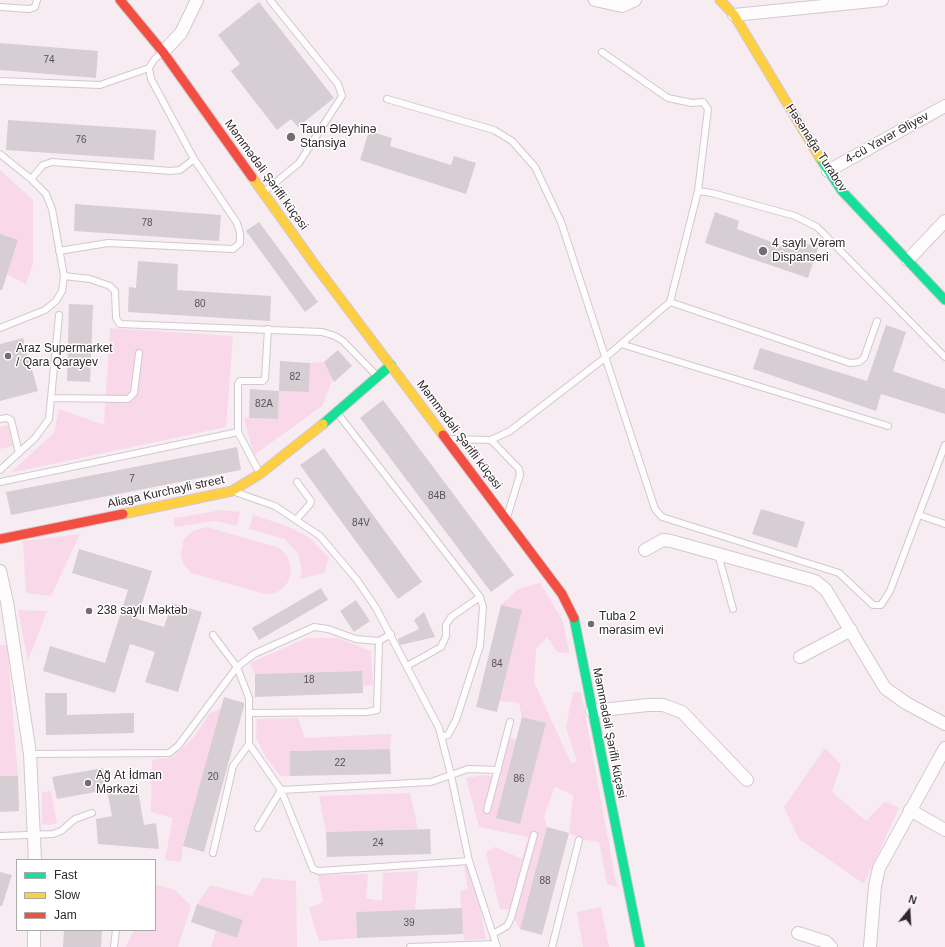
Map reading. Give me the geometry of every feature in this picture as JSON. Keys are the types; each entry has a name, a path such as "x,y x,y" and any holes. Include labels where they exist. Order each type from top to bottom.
{"street":[{"name":"Məmmədəli Şərifli küçəsi","path":"120,0 163,52 315,265 562,594 573,614 579,636 592,711 640,947"},
{"path":"163,52 181,33 197,0"},
{"path":"595,0 622,6 635,0"},
{"name":"Həsənağa Turabov","path":"720,0 734,15 828,171 842,191 945,300"},
{"path":"734,15 882,0"},
{"name":"4-cü Yavər Əliyev","path":"828,171 945,106"},
{"path":"908,260 945,221"},
{"name":"Aliaga Kurchayli street","path":"0,539 232,491 260,474 337,413 391,365"},
{"path":"645,550 663,540 814,581 826,590 886,688 906,703 945,724"},
{"path":"0,571 7,602 30,754 35,859"},
{"path":"800,657 851,630"},
{"path":"592,711 648,705 663,705 682,712 747,780"},
{"path":"870,947 875,886 879,868 945,748"},
{"path":"910,810 945,830"},
{"path":"34,931 34,947"},
{"path":"798,933 826,942 831,947"}],"lane":[{"path":"0,7 28,9 35,7 38,0"},
{"path":"264,192 299,163 342,96 338,84 270,0"},
{"path":"0,81 100,85 149,68 154,60 163,52"},
{"path":"447,439 491,440 510,431 606,357 670,302 698,191 708,109 703,102 692,103 668,98 602,52"},
{"path":"59,251 108,243 233,248 240,243 240,233 237,223 194,159 156,88 149,68"},
{"path":"388,99 494,130 512,141 535,167 562,222 655,509 662,517 839,573 873,605 881,605 890,591 945,444"},
{"path":"0,154 32,179 46,194 52,209 64,276 59,296 56,301 45,310 0,328"},
{"path":"32,179 43,165 52,162 171,172 180,170 194,159"},
{"path":"698,191 712,192 795,216 817,227 945,357"},
{"path":"64,276 90,279 110,286 115,291 116,318 120,324 322,332 335,336 343,341 378,377"},
{"path":"670,302 850,362 859,362 864,358 877,321"},
{"path":"0,470 35,438 49,419 59,315"},
{"path":"260,474 238,432 238,384 240,381 263,381 265,378 268,330"},
{"path":"621,344 888,426"},
{"path":"51,398 128,399 134,393 139,353"},
{"path":"337,413 480,597 483,607 480,646 456,720 448,735 441,737"},
{"path":"0,419 7,418 11,420 19,453"},
{"path":"0,482 238,432"},
{"path":"491,440 519,469 520,475 506,519"},
{"path":"296,520 311,501 297,482"},
{"path":"232,491 275,506 320,536 357,580 376,608 439,728 451,775 469,861 496,945 410,947"},
{"path":"918,515 945,524"},
{"path":"718,554 733,609"},
{"path":"407,666 441,647 446,636 446,626 451,617 480,597"},
{"path":"30,754 169,753 178,746 237,667 254,654 314,627 328,629 356,639 378,641 390,634"},
{"path":"213,635 237,667 249,698 248,744 233,766 213,853"},
{"path":"249,713 367,712 377,710 378,641"},
{"path":"487,810 510,722"},
{"path":"248,744 281,790 313,869 319,870 469,861"},
{"path":"281,790 431,782 468,769 498,770"},
{"path":"258,828 281,790"},
{"path":"0,836 54,834 61,831 75,819 92,813"},
{"path":"493,934 506,926 511,918 534,835"},
{"path":"552,947 579,840"},
{"path":"114,947 116,931"}],"shaded area":[{"path":"0,170 33,200 33,264 26,284 7,274 18,241 0,234"},
{"path":"110,328 233,336 226,427 10,473 54,433 59,409 104,425"},
{"path":"324,362 333,379 322,406 254,455 244,418 278,419 279,391 309,392 310,363"},
{"path":"8,425 13,446 0,449 0,427"},
{"path":"222,510 240,512 237,526 215,521 174,527 174,518"},
{"path":"253,515 287,526 310,538 329,558 324,573 300,579 302,571 298,554 285,539 249,529"},
{"path":"207,527 280,548 288,557 291,571 288,582 282,589 275,593 265,594 191,573 183,564 181,552 184,539 193,531"},
{"path":"80,534 51,596 26,593 23,541"},
{"path":"540,583 563,621 569,653 557,652 547,637 536,649 534,682 571,763 577,762 566,727 573,692 581,692 617,887 607,884 599,842 586,840 569,833 573,795 555,787 544,816 547,827 520,929 508,909 500,909 486,852 495,847 522,859 528,837 479,827 466,778 484,775 499,778 510,738 516,740 497,818 520,824 545,723 522,717 519,703 500,701 521,610 501,605 518,589"},
{"path":"18,610 47,611 28,661"},
{"path":"307,638 338,638 371,651 373,685 363,686 362,671 255,674 250,663"},
{"path":"0,645 7,645 18,776 0,776"},
{"path":"222,708 183,846 181,862 165,860 173,818 151,812 152,760 173,757 194,737 210,713"},
{"path":"298,718 305,738 391,734 390,749 290,751 290,776 280,776 265,756 256,737 257,719"},
{"path":"825,748 841,765 832,792 866,821 885,801 899,808 864,884 799,839 784,807"},
{"path":"51,791 57,823 49,825 42,824 42,792"},
{"path":"410,793 418,829 326,832 319,796"},
{"path":"464,866 472,866 486,939 465,940 463,934 460,892 468,888"},
{"path":"418,871 415,910 356,912 357,938 319,941 309,908 323,902 318,875 368,874 366,898 382,901 383,873"},
{"path":"262,878 296,881 297,947 211,947 216,931 237,938 243,920 197,904 210,885 252,896"},
{"path":"156,884 175,890 191,906 178,947 126,947 134,931 156,931"},
{"path":"601,907 609,947 583,947 577,912"}],"building":[{"name":"Taun Əleyhinə Stansiya","path":"259,2 334,98 298,127 291,119 277,130 231,71 240,64 218,35"},
{"path":"0,43 98,51 96,78 0,70"},
{"path":"8,120 156,130 154,160 6,150"},
{"path":"369,131 392,138 390,146 451,165 454,156 476,163 466,194 360,160"},
{"path":"75,204 221,215 219,241 74,231"},
{"path":"715,212 739,221 737,229 793,250 797,240 818,248 808,278 705,243"},
{"path":"259,222 318,302 305,312 246,231"},
{"path":"0,234 18,240 2,290 0,290"},
{"path":"138,261 178,264 177,290 271,296 270,321 128,312 129,287 136,288"},
{"path":"69,304 93,305 90,382 67,381"},
{"path":"886,325 906,332 893,371 945,389 945,414 881,394 876,411 753,369 760,348 867,381"},
{"path":"23,338 38,391 0,401 0,344"},
{"path":"338,350 352,366 334,382 324,362"},
{"path":"280,361 310,363 309,392 279,391"},
{"path":"250,389 279,391 278,419 249,418"},
{"path":"383,400 514,575 491,592 360,418"},
{"path":"237,447 241,470 11,515 6,492"},
{"path":"324,448 422,582 398,599 300,465"},
{"path":"761,509 805,522 797,548 752,534"},
{"path":"79,549 152,571 137,619 164,627 172,603 202,612 178,692 145,682 155,652 130,644 115,693 43,671 50,646 105,663 128,590 72,573"},
{"path":"321,588 328,600 259,640 252,628"},
{"path":"356,600 370,621 354,632 340,611"},
{"path":"501,605 522,610 497,712 476,707"},
{"path":"424,612 435,637 400,645 398,639 419,629 414,620"},
{"path":"362,671 363,693 255,697 255,674"},
{"path":"45,693 67,693 67,715 134,713 134,733 46,735"},
{"path":"224,697 244,703 244,706 204,852 183,846"},
{"path":"522,717 546,723 520,824 496,818"},
{"path":"390,749 391,774 290,776 290,751"},
{"path":"103,768 107,790 57,799 52,777"},
{"path":"0,776 18,776 19,811 0,812"},
{"path":"137,785 144,825 156,823 159,849 98,844 96,819 112,816 107,790"},
{"path":"547,827 569,833 542,935 520,929"},
{"path":"430,829 431,854 327,857 326,832"},
{"path":"0,872 12,875 2,906 0,906"},
{"path":"197,904 243,920 237,938 191,922"},
{"path":"462,908 463,934 357,938 356,912"},
{"path":"64,931 102,931 101,947 63,947"}],"traffic: fast":[{"path":"820,158 842,191 945,300"},
{"path":"323,424 391,365"},
{"path":"574,618 640,947"}],"traffic: slow":[{"path":"720,0 734,15 820,158"},
{"path":"252,177 315,265 443,435"},
{"path":"123,514 232,491 260,474 323,424"}],"traffic: jam":[{"path":"120,0 163,52 252,177"},
{"path":"443,435 562,594 574,618"},
{"path":"0,539 123,514"}],"place":[{"name":"Taun Əleyhinə Stansiya","path":"291,137"},
{"name":"4 saylı Vərəm Dispanseri","path":"763,251"},
{"name":"Araz Supermarket / Qara Qarayev","path":"8,356"},
{"name":"238 saylı Məktəb","path":"89,611"},
{"name":"Tuba 2 mərasim evi","path":"591,624"},
{"name":"Ağ At İdman Mərkəzi","path":"88,783"}]}
